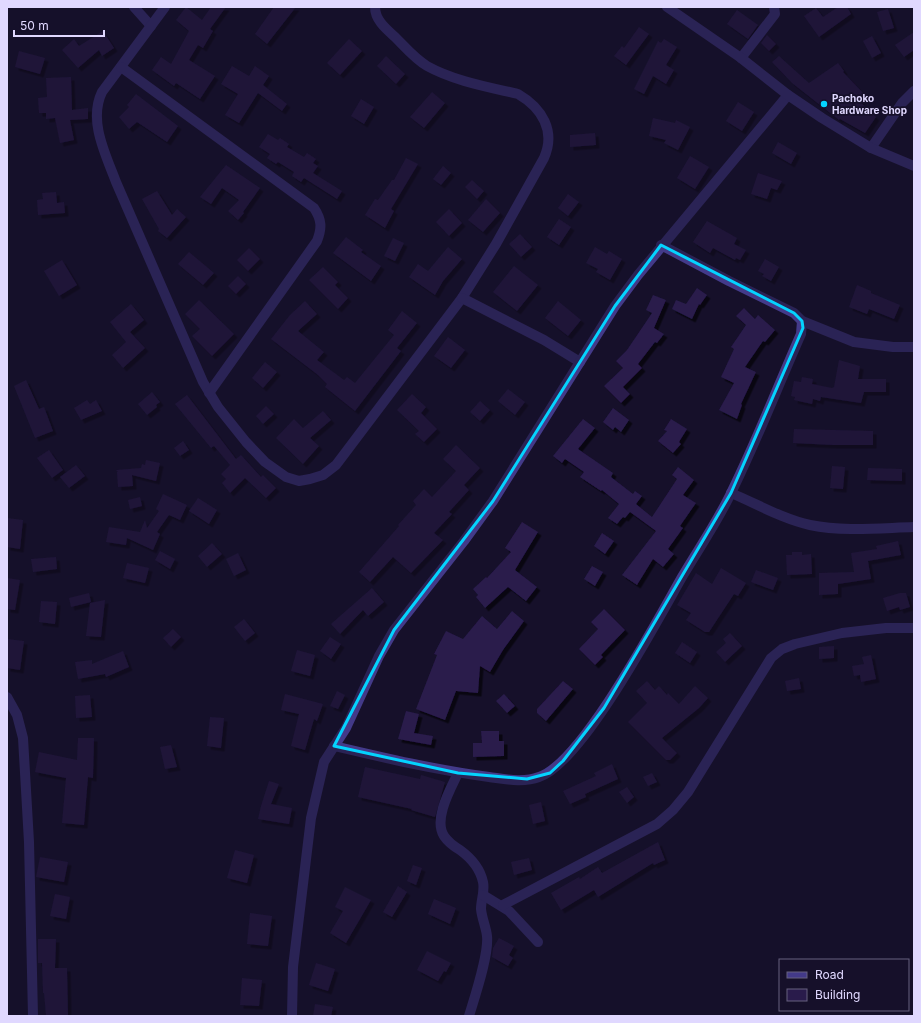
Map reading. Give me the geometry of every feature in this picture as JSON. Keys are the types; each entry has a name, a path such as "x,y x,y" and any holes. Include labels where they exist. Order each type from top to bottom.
{"street":[{"path":"134,7 151,26"},
{"path":"165,7 98,101 96,121 104,150 116,182 209,393 246,442 265,462 286,477 299,481 323,475 336,466 462,298 496,244 544,158 550,144 548,132 537,109 530,101 518,94 441,72 426,65 387,30 375,12 376,7"},
{"path":"667,7 741,58 788,95 871,148 914,166"},
{"path":"741,58 775,14 774,7"},
{"path":"121,67 314,208 320,217 322,228 317,241 209,393"},
{"path":"871,148 902,103 914,91"},
{"path":"292,1016 293,967 307,867 311,818 321,771 334,746 346,728 373,668 394,630 489,507 615,306 661,245 788,95"},
{"path":"661,245 729,281 794,312 802,321 854,342 893,347 914,347"},
{"path":"462,298 544,340 580,362"},
{"path":"334,746 458,773 510,780 539,778 550,772 563,761 588,731 616,689 731,493 801,334 802,321"},
{"path":"731,493 810,525 852,529 914,527"},
{"path":"503,905 664,818 688,792 771,658 782,649 842,633 886,628 914,628"},
{"path":"7,697 17,715 23,738 30,850 33,1016"},
{"path":"458,773 447,795 442,814 442,831 447,839 475,864 483,882 481,908 483,923 487,935 486,949 469,1016"},
{"path":"483,895 503,905 538,942"}],"highlighted area":[{"path":"661,245 794,313 802,321 803,328 731,493 604,708 563,761 550,773 527,779 458,773 334,746 394,630 493,501 615,306"}],"building":[{"path":"186,7 202,20 211,7 226,7 210,29 213,31 203,48 198,45 189,60 215,76 200,99 176,83 174,86 152,70 161,57 171,64 189,31 176,20"},
{"path":"274,7 296,7 267,44 255,34"},
{"path":"838,7 847,7 851,14 819,37 804,16 816,8 823,17"},
{"path":"888,9 894,28 883,31 877,12"},
{"path":"737,10 758,25 748,39 727,24"},
{"path":"639,27 649,34 626,65 614,56 622,46 624,48"},
{"path":"103,31 114,48 102,56 99,50 78,68 62,50 74,39 79,46"},
{"path":"914,32 914,50 904,57 895,45"},
{"path":"767,35 776,44 769,51 761,43"},
{"path":"872,36 881,53 872,58 863,41"},
{"path":"349,39 362,51 340,75 327,63"},
{"path":"664,39 677,47 666,65 674,70 666,84 653,76 644,94 634,89 658,41 661,43"},
{"path":"19,51 45,58 40,74 15,67"},
{"path":"386,56 405,74 396,84 377,66"},
{"path":"779,56 809,83 838,63 844,71 843,72 866,96 860,102 876,117 865,133 840,119 839,120 792,83 772,62"},
{"path":"232,66 249,76 255,66 269,76 263,85 287,104 282,111 258,93 239,123 225,115 238,94 221,84"},
{"path":"71,77 72,110 88,108 88,119 70,120 74,140 60,143 55,118 46,119 46,113 39,113 38,98 47,97 46,78"},
{"path":"432,92 445,103 424,128 410,117"},
{"path":"136,94 178,126 167,142 137,122 129,129 119,117 129,107 127,105"},
{"path":"361,99 374,107 364,124 351,116"},
{"path":"738,102 754,112 742,131 726,121"},
{"path":"653,118 675,123 676,120 690,127 678,150 664,143 666,140 649,136"},
{"path":"595,133 596,145 570,147 570,135"},
{"path":"268,134 278,140 280,138 289,144 287,147 304,157 307,153 316,159 313,163 318,166 313,173 342,191 337,199 304,178 301,182 292,176 294,172 278,162 276,164 267,158 270,154 259,147"},
{"path":"778,142 797,153 791,164 772,153"},
{"path":"690,156 709,167 695,189 677,178"},
{"path":"406,158 418,164 391,209 394,211 385,228 365,215 375,199 378,200 392,180 394,180"},
{"path":"226,165 260,188 238,220 228,211 239,200 222,188 211,204 200,197"},
{"path":"443,166 451,173 441,185 433,179"},
{"path":"758,173 782,181 777,190 771,188 767,199 751,194"},
{"path":"472,180 484,191 477,199 465,187"},
{"path":"157,191 172,215 177,209 186,217 167,238 158,231 159,229 142,199"},
{"path":"56,192 57,203 64,202 65,213 38,215 37,200 43,199 42,193"},
{"path":"568,194 579,202 568,216 558,208"},
{"path":"486,199 500,213 483,232 468,220"},
{"path":"449,209 462,223 449,236 436,222"},
{"path":"559,219 571,227 559,245 547,237"},
{"path":"707,221 737,238 734,244 746,250 740,260 736,258 735,260 713,248 710,253 693,242"},
{"path":"520,234 532,247 521,257 509,244"},
{"path":"346,237 363,250 361,252 381,266 371,281 333,253"},
{"path":"393,238 404,243 395,261 384,256"},
{"path":"448,247 462,259 443,281 435,295 409,277 418,264 428,271"},
{"path":"595,247 607,254 609,251 622,259 610,280 596,272 598,269 586,263"},
{"path":"249,248 260,259 248,271 237,260"},
{"path":"189,252 214,273 203,285 178,264"},
{"path":"765,259 779,267 771,281 762,276 764,274 758,271"},
{"path":"62,260 77,285 59,296 44,271"},
{"path":"514,266 538,285 517,311 493,292"},
{"path":"323,267 338,282 335,285 348,298 338,309 309,280"},
{"path":"238,276 246,284 236,294 228,286"},
{"path":"857,285 871,291 871,293 900,305 894,319 869,309 867,314 849,307"},
{"path":"697,288 707,295 700,305 699,304 692,319 672,309 676,300 686,304"},
{"path":"653,295 666,300 654,328 664,334 657,343 655,342 638,364 642,368 623,387 630,394 621,403 604,386 623,368 616,361 627,350 652,313 646,310"},
{"path":"199,300 234,334 212,356 192,336 200,329 185,314"},
{"path":"305,301 317,314 298,331 324,352 317,360 344,380 347,377 355,383 394,335 388,330 402,311 417,323 397,348 401,351 355,411 325,387 327,384 318,375 271,339 290,315"},
{"path":"558,301 581,320 568,336 545,318"},
{"path":"131,304 144,320 130,332 145,348 123,368 112,355 126,342 110,322"},
{"path":"744,308 755,319 758,315 775,330 765,342 763,341 745,367 756,372 741,404 742,405 737,419 719,410 734,383 721,377 734,349 731,347 746,325 736,316"},
{"path":"448,337 465,350 451,368 434,356"},
{"path":"839,360 860,366 858,379 886,379 886,392 864,392 861,403 821,397 820,401 813,399 812,404 794,400 795,397 791,396 794,381 801,382 802,377 813,379 812,384 832,388 834,387"},
{"path":"265,362 277,372 263,388 252,378"},
{"path":"26,380 39,409 44,407 53,431 35,438 14,386"},
{"path":"508,389 525,402 515,415 498,401"},
{"path":"152,392 160,402 156,405 157,407 147,415 138,404"},
{"path":"412,394 426,407 421,413 437,429 424,442 415,434 419,431 397,410"},
{"path":"187,395 236,459 241,455 261,477 263,475 276,488 266,498 245,478 230,493 222,483 226,479 221,474 230,465 214,446 211,448 175,404"},
{"path":"87,400 90,404 96,400 102,411 81,420 74,408"},
{"path":"480,401 490,410 480,421 470,412"},
{"path":"266,406 274,414 263,424 256,416"},
{"path":"613,408 629,420 621,432 615,427 613,430 603,422"},
{"path":"323,411 331,420 310,438 319,446 303,464 276,438 294,419 303,428"},
{"path":"583,419 595,428 578,449 613,473 611,477 633,494 635,491 642,496 636,504 652,517 677,479 672,475 678,467 694,480 683,495 696,503 680,526 683,528 668,549 674,554 663,567 653,559 637,585 622,575 656,531 630,512 617,524 608,518 619,504 602,490 601,491 580,477 584,472 565,459 562,463 553,456"},
{"path":"671,419 687,429 679,442 681,444 673,453 658,441 667,431 664,430"},
{"path":"794,429 873,431 873,445 793,443"},
{"path":"183,441 189,450 180,456 174,448"},
{"path":"456,445 480,468 464,485 469,490 449,512 452,514 434,533 443,540 411,573 393,557 370,582 359,572 416,505 413,501 424,489 432,497 456,471 443,459"},
{"path":"49,450 63,470 52,478 37,458"},
{"path":"146,460 160,463 156,481 132,475 133,486 118,487 118,472 116,470 141,468 142,464 145,465"},
{"path":"76,465 85,476 69,488 60,477"},
{"path":"832,466 845,467 843,489 830,488"},
{"path":"868,468 902,469 902,481 867,480"},
{"path":"163,494 187,505 180,520 169,515 157,532 160,534 153,550 127,538 126,545 106,542 109,527 140,532 145,520 147,528 159,511 156,509"},
{"path":"140,497 142,506 130,509 128,500"},
{"path":"198,498 217,510 209,524 189,511"},
{"path":"7,518 23,520 20,549 7,547"},
{"path":"522,522 538,532 515,570 537,587 526,601 508,587 485,608 476,597 478,595 473,589 486,577 487,578 511,552 505,548"},
{"path":"602,533 614,541 605,554 594,546"},
{"path":"898,541 901,555 868,561 871,579 838,584 838,594 819,595 819,573 854,572 851,553 877,549 876,546"},
{"path":"212,543 222,554 207,567 198,556"},
{"path":"160,551 175,559 170,569 155,560"},
{"path":"792,552 802,552 802,555 811,554 812,574 787,575 786,555 792,555"},
{"path":"238,553 246,570 234,576 226,559"},
{"path":"56,557 57,569 33,572 31,559"},
{"path":"127,563 149,568 145,583 123,578"},
{"path":"592,566 603,572 595,586 584,579"},
{"path":"721,568 746,583 738,596 734,594 709,632 705,632 686,620 691,613 677,605 696,573 712,584"},
{"path":"756,570 778,578 773,590 751,582"},
{"path":"7,578 20,580 15,610 7,609"},
{"path":"372,588 384,602 368,616 363,610 340,634 331,624"},
{"path":"89,593 91,602 71,607 69,598"},
{"path":"900,593 906,593 910,607 900,610 899,607 887,611 883,598"},
{"path":"105,600 101,637 86,636 90,603"},
{"path":"41,601 57,602 55,624 39,622"},
{"path":"604,609 625,630 601,655 603,657 595,665 579,649 598,629 591,622"},
{"path":"512,611 524,621 503,650 490,672 480,666 478,693 456,691 445,720 416,709 437,655 434,654 446,631 463,639 482,616 497,629"},
{"path":"244,619 255,633 245,641 234,627"},
{"path":"173,629 181,637 171,647 163,638"},
{"path":"730,633 742,646 725,662 716,652 726,643 723,639"},
{"path":"330,637 341,644 331,659 320,651"},
{"path":"7,639 24,641 20,670 7,668"},
{"path":"682,642 697,652 690,663 675,653"},
{"path":"834,646 834,658 819,659 819,647"},
{"path":"297,650 315,655 310,676 291,671"},
{"path":"123,651 129,667 106,677 105,674 78,679 75,662 92,660 92,664"},
{"path":"871,655 876,679 861,682 860,675 854,676 852,666 864,664 862,657"},
{"path":"799,678 801,689 787,691 785,681"},
{"path":"563,681 573,689 546,721 537,713 537,709"},
{"path":"647,681 655,690 659,686 667,695 668,693 679,704 695,686 708,698 699,708 662,738 677,753 670,760 666,760 628,722 647,703 636,691"},
{"path":"337,691 345,695 338,709 330,706"},
{"path":"285,694 323,704 317,721 314,719 305,750 291,746 299,714 281,710"},
{"path":"504,694 515,706 507,713 496,701"},
{"path":"90,695 92,717 76,718 75,696"},
{"path":"406,711 419,714 414,733 433,736 431,745 398,739"},
{"path":"210,717 224,718 221,748 207,746"},
{"path":"481,731 499,731 499,741 504,741 504,756 473,757 473,743 482,743"},
{"path":"78,738 94,738 93,778 88,777 84,825 62,823 66,778 35,772 39,752 77,760"},
{"path":"171,745 177,767 165,769 160,747"},
{"path":"612,764 618,779 585,794 586,797 570,804 563,791 596,776 594,773"},
{"path":"365,767 420,779 421,775 445,782 435,817 411,810 412,809 358,797"},
{"path":"652,773 657,782 648,786 643,777"},
{"path":"269,781 279,784 271,804 292,808 289,824 258,819"},
{"path":"627,787 634,797 627,803 619,792"},
{"path":"541,802 545,821 533,824 529,805"},
{"path":"658,842 665,860 654,865 653,863 598,897 594,890 561,910 551,893 579,877 580,879 598,867 602,873"},
{"path":"235,850 254,855 247,883 227,878"},
{"path":"40,857 68,862 64,882 36,877"},
{"path":"529,858 532,870 514,875 511,862"},
{"path":"413,865 422,868 416,885 407,881"},
{"path":"398,886 407,892 392,917 383,912"},
{"path":"345,887 371,900 346,943 330,933 343,911 335,907"},
{"path":"55,894 70,897 66,919 50,916"},
{"path":"434,899 456,908 450,924 428,914"},
{"path":"250,913 272,916 268,946 247,944"},
{"path":"499,938 514,946 509,955 513,958 508,966 492,957 493,948"},
{"path":"38,939 56,939 55,968 67,968 68,1016 46,1016 43,993 42,963 38,963"},
{"path":"427,951 451,963 446,972 444,971 438,981 417,970"},
{"path":"316,963 335,969 328,991 309,985"},
{"path":"242,978 262,980 259,1006 240,1005"},
{"path":"315,1004 333,1007 331,1016 313,1016"}],"place":[{"name":"Pachoko Hardware Shop","path":"824,104"}]}
